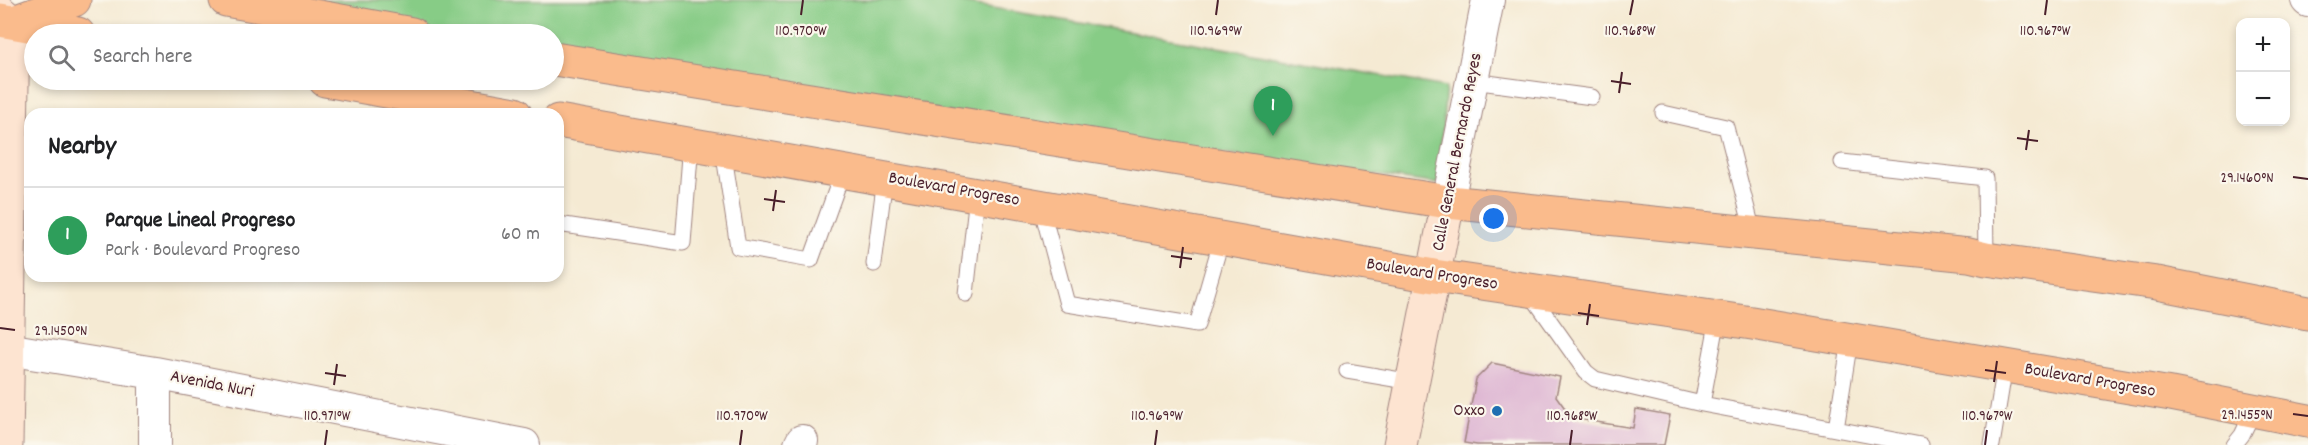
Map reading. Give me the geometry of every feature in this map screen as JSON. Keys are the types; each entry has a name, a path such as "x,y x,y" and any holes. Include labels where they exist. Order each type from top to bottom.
{"main road":[{"path":"4,18 74,0"},
{"path":"226,0 357,24"},
{"path":"4,18 32,24"},
{"path":"564,61 1448,202 1969,255 2157,283 2308,313"},
{"path":"380,90 478,108"},
{"name":"Boulevard Progreso","path":"564,122 1434,276 1718,318 2006,366 2243,434 2308,421"}],"street":[{"name":"Calle General Bernardo Reyes","path":"1400,445 1488,0"},
{"path":"4,18 6,349 4,425"},
{"name":"Avenida Nuri","path":"6,349 154,373 429,436 524,445"},
{"path":"154,373 156,445"}],"lane":[{"path":"1473,81 1592,97"},
{"path":"1663,113 1726,127 1753,232"},
{"path":"564,225 683,243 691,144"},
{"path":"723,149 738,246 812,260 843,171"},
{"path":"1842,162 1985,178 1986,259"},
{"path":"874,264 885,178"},
{"path":"966,294 977,195"},
{"path":"1041,206 1066,304 1197,325 1222,238"},
{"path":"1528,290 1590,376 1600,381 1702,404 1921,445"},
{"path":"1702,404 1718,318"},
{"path":"1836,429 1850,340"},
{"path":"1992,445 2006,366"},
{"path":"1347,371 1412,382"}],"green space":[{"path":"301,0 948,0 1446,87 1438,184 564,57 564,24 391,24"}],"building":[{"path":"1492,363 1560,377 1556,396 1572,418 1633,428 1636,409 1670,415 1664,445 1477,445 1464,443 1476,379"}],"place":[{"name":"Parque Lineal Progreso","path":"1273,136"},
{"name":"Oxxo","path":"1497,411"}]}
